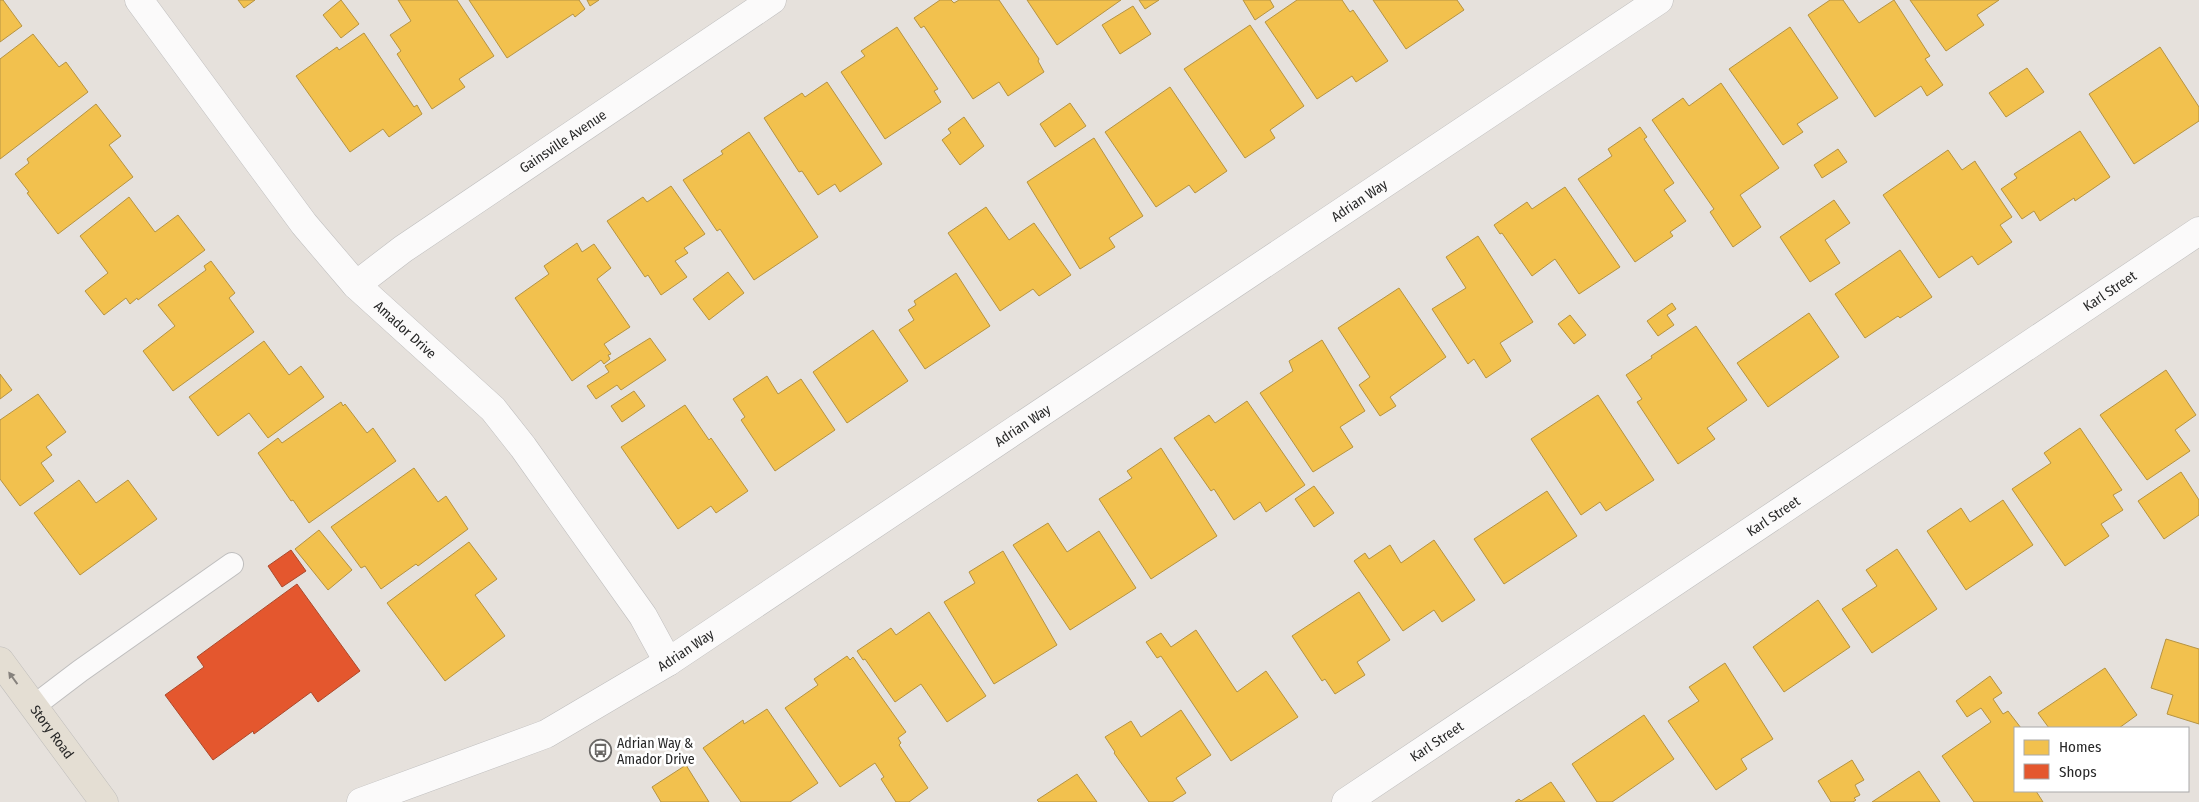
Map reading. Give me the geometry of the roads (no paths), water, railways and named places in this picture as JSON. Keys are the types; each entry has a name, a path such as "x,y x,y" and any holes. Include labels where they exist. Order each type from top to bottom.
{"main road":[{"name":"Story Road","path":"0,661 104,802"}],"street":[{"name":"Amador Drive","path":"139,0 304,224 356,285 493,410 522,447 643,616 668,662"},
{"name":"Gainsville Avenue","path":"356,285 403,249 772,0"},
{"name":"Adrian Way","path":"361,802 546,734 668,662 1658,0"},
{"name":"Karl Street","path":"1346,802 2199,231"}],"lane":[{"path":"34,706 80,671 232,564"}],"place":[{"name":"Adrian Way & Amador Drive","path":"601,751"}]}
